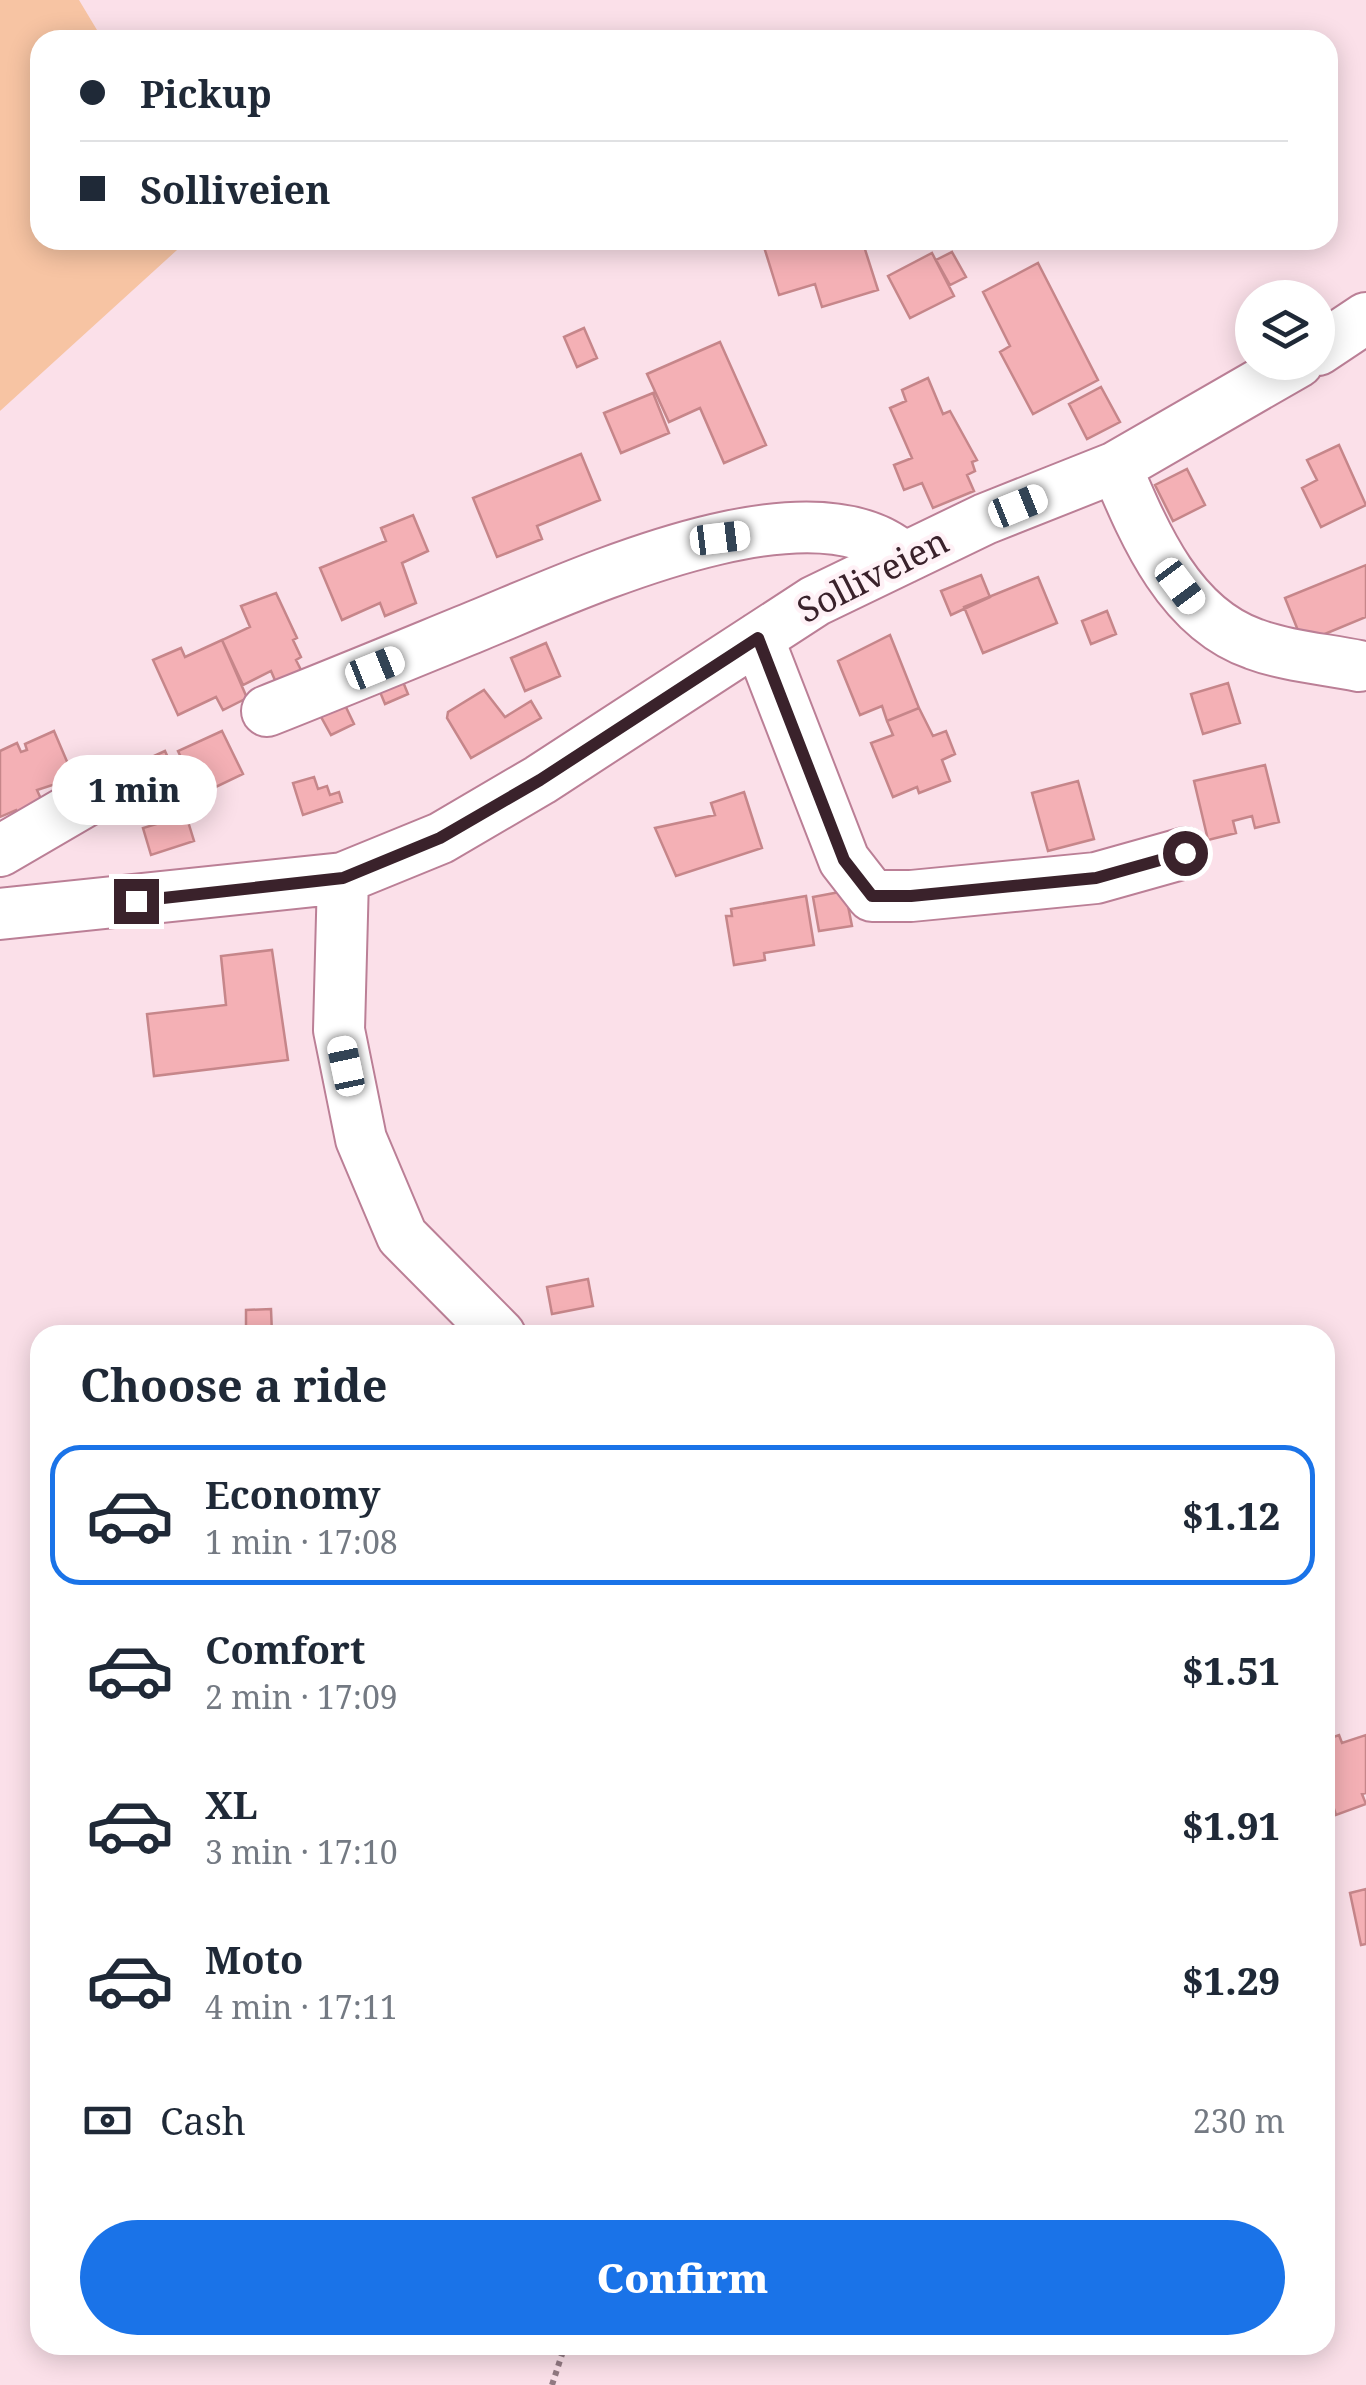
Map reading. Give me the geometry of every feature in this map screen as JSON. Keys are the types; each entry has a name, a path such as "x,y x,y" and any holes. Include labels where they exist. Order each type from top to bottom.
{"street":[{"path":"1335,339 1366,318"},
{"name":"Solliveien","path":"0,914 343,878 440,838 540,780 816,602 985,519 1116,467 1267,380"},
{"path":"1116,467 1148,542 1197,607 1253,644 1359,666"},
{"path":"267,712 661,552 784,530 836,530 866,534 888,543 904,558"},
{"path":"758,638 844,860 872,896 911,896 1096,878 1185,853"},
{"path":"0,851 116,784"},
{"path":"343,878 339,1030 361,1139 402,1236 490,1325"}],"path":[{"path":"552,2385 562,2355"}],"shaded area":[{"path":"0,0 79,0 97,30 30,30 30,250 177,250 0,411"}],"building":[{"path":"765,250 865,250 878,290 822,307 815,284 779,295"},
{"path":"952,252 966,277 950,285 936,260"},
{"path":"932,253 954,296 910,318 888,276"},
{"path":"1038,263 1098,380 1033,414 1000,352 1010,346 983,292"},
{"path":"584,328 597,358 577,367 564,337"},
{"path":"720,342 766,445 724,463 700,408 669,422 647,374"},
{"path":"928,378 943,414 950,411 977,460 972,462 975,471 967,475 974,491 933,508 922,483 904,490 894,465 912,458 890,408 906,401 902,390"},
{"path":"1101,387 1120,422 1087,439 1069,404"},
{"path":"653,393 669,433 621,453 604,413"},
{"path":"1339,445 1366,505 1321,527 1302,488 1317,480 1307,460"},
{"path":"581,454 600,500 537,526 542,539 497,557 473,498"},
{"path":"1187,469 1205,505 1173,521 1155,485"},
{"path":"413,515 428,551 402,563 416,603 385,616 380,603 342,620 320,568 386,541 381,528"},
{"path":"1366,565 1366,617 1303,643 1285,598"},
{"path":"981,575 990,597 951,615 941,591"},
{"path":"1038,577 1057,623 983,653 964,607"},
{"path":"276,593 297,638 293,640 301,657 296,660 306,680 280,692 271,671 243,685 222,640 250,627 241,606"},
{"path":"1107,611 1116,634 1091,644 1082,621"},
{"path":"890,635 919,708 887,721 882,706 860,715 838,661"},
{"path":"222,640 247,698 223,710 216,697 178,715 153,660 181,648 185,657"},
{"path":"546,643 560,676 525,691 511,658"},
{"path":"401,677 408,694 385,704 378,687"},
{"path":"1228,683 1240,723 1203,734 1191,694"},
{"path":"484,690 505,717 531,701 541,718 471,758 447,718 448,712"},
{"path":"344,703 354,724 331,735 320,715"},
{"path":"919,708 933,736 946,731 955,754 942,760 950,781 919,793 917,787 893,797 871,743 893,735 887,721"},
{"path":"54,731 74,778 37,790 41,799 18,814 16,810 0,817 0,751 17,743 21,752 27,750 25,744"},
{"path":"222,731 243,774 199,795 178,751"},
{"path":"165,751 184,794 142,813 123,770"},
{"path":"1265,765 1279,822 1255,828 1252,816 1233,821 1236,833 1208,840 1194,781"},
{"path":"314,777 318,789 327,786 330,795 339,792 342,802 303,815 293,783"},
{"path":"1078,781 1094,839 1048,851 1032,793"},
{"path":"744,792 762,848 676,876 655,828 715,815 711,803"},
{"path":"186,815 194,841 151,855 143,828"},
{"path":"845,891 852,926 819,931 813,897"},
{"path":"806,896 814,945 764,953 765,960 734,965 726,916 732,916 731,909"},
{"path":"272,950 288,1060 154,1076 147,1014 226,1005 221,956"},
{"path":"588,1279 593,1306 552,1314 547,1287"},
{"path":"271,1309 272,1325 246,1325 246,1310"},
{"path":"1339,1735 1342,1743 1366,1735 1366,1793 1362,1794 1366,1804 1336,1815 1335,1812 1335,1736"},
{"path":"1366,1889 1366,1944 1361,1945 1350,1893"}],"route":[{"path":"136,901 343,878 440,838 540,780 758,638 844,860 872,896 911,896 1096,878 1185,853"}]}
